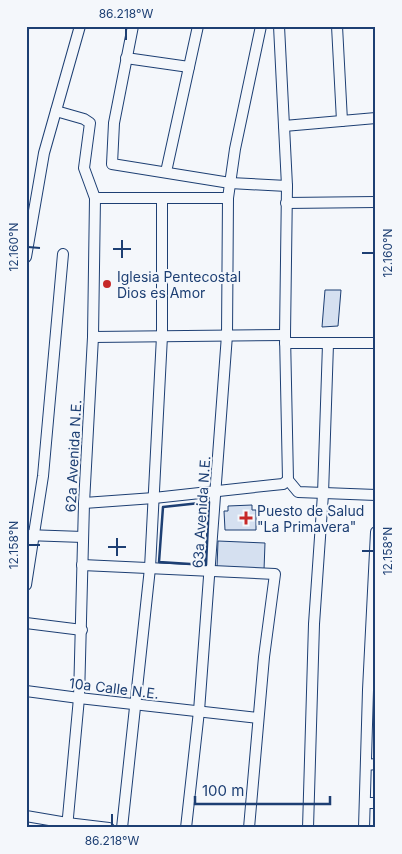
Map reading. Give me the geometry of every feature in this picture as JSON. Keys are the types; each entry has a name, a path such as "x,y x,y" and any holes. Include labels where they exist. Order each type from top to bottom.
{"street":[{"path":"26,257 44,153 80,26"},
{"path":"133,26 114,123 112,164 230,183 287,186"},
{"path":"166,172 198,26"},
{"name":"63a Avenida N.E.","path":"186,828 199,712 228,335 228,198 234,149 261,26"},
{"path":"279,26 287,186 285,339 288,480 298,492 376,495"},
{"path":"337,26 342,121"},
{"path":"126,58 189,67"},
{"name":"62a Avenida N.E.","path":"56,111 84,119 90,123 84,168 95,198 93,337 84,503 80,698 67,825"},
{"path":"284,126 376,118"},
{"path":"95,198 228,198"},
{"path":"122,828 150,568 162,336 162,198"},
{"path":"286,203 375,201"},
{"path":"26,585 30,535 43,476 63,254"},
{"path":"93,337 228,335 328,344 376,343"},
{"path":"308,828 314,624 324,494 328,344"},
{"path":"84,503 154,498 284,484 288,480"},
{"path":"364,828 370,803 376,533"},
{"path":"30,535 83,537"},
{"path":"82,565 275,574 258,718 249,828"},
{"path":"26,623 82,630"},
{"name":"10a Calle N.E.","path":"26,691 258,718"},
{"path":"26,816 67,825 109,828"}],"building":[{"path":"325,290 341,290 338,326 322,327"},
{"path":"252,505 252,510 256,510 256,530 225,530 224,511 228,511 228,506"},
{"path":"218,541 265,543 264,570 217,568"}],"waterway":[{"path":"26,38 29,26"}],"wall":[{"path":"209,502 206,565 159,562 163,507 209,502"}],"place":[{"name":"Iglesia Pentecostal Dios es Amor","path":"107,284"},
{"name":"Puesto de Salud \"La Primavera\"","path":"246,518"}]}
